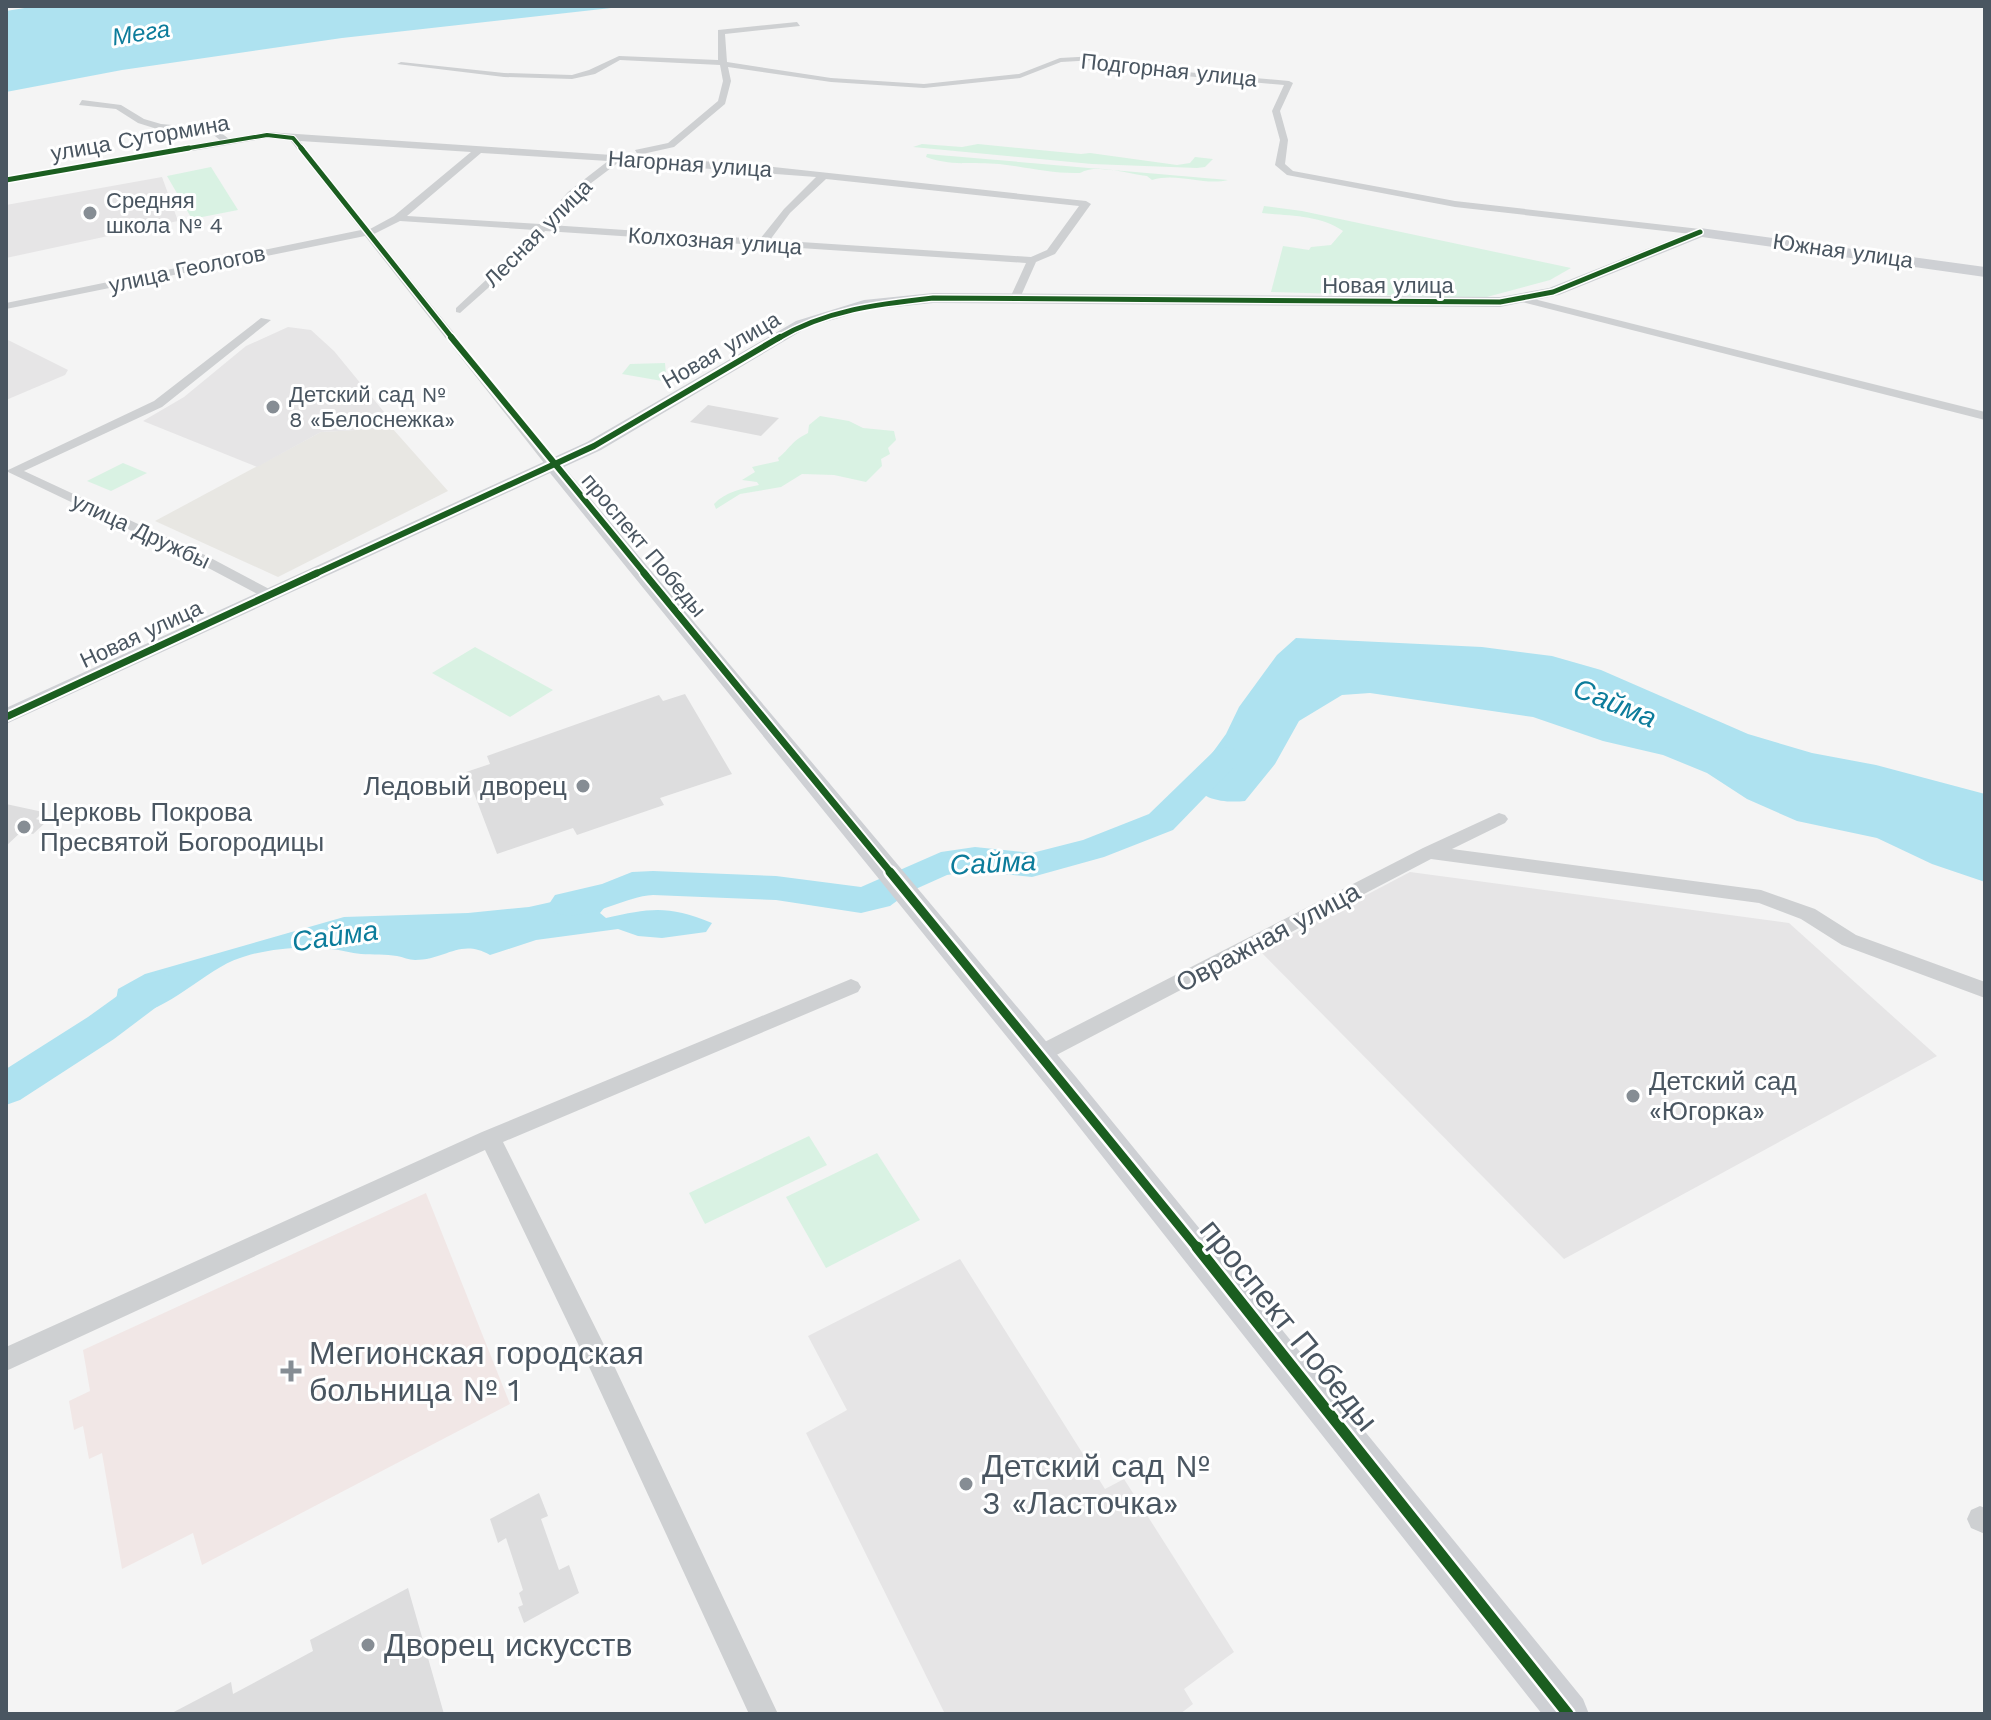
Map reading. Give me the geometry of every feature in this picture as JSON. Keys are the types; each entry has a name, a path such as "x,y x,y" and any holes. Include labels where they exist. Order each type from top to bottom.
{"street":[{"path":"553,154 625,153 671,145 722,102 726,87 721,32 797,24"},
{"name":"Подгорная улица","path":"401,64 504,75 572,77 592,72 619,58 725,64 831,80 924,86 1013,78 1060,60 1096,58 1163,72 1289,83 1276,114 1284,140 1279,163 1290,173 1450,203 1700,232"},
{"path":"82,103 122,108 141,121 160,127 213,131 226,141"},
{"name":"улица Сутормина","path":"6,180 226,141 287,136"},
{"name":"Нагорная улица","path":"287,136 714,165 1086,204 1051,252 1032,260"},
{"name":"проспект Победы","path":"287,136 369,232 553,465 859,833 1246,1307 1568,1714"},
{"path":"671,145 673,153 679,156 714,165"},
{"name":"улица Геологов","path":"6,306 384,228 480,149"},
{"name":"Лесная улица","path":"460,310 543,229 571,194 618,158"},
{"path":"761,244 787,211 824,175"},
{"name":"Колхозная улица","path":"398,218 1032,260"},
{"name":"Южная улица","path":"1700,232 1985,272"},
{"name":"Новая улица","path":"6,717 553,465 627,427 730,363 812,320 850,308 897,300 1015,298 1453,303 1522,299 1573,284 1673,240 1700,232"},
{"path":"1015,298 1032,260"},
{"path":"1522,299 1985,416"},
{"name":"улица Дружбы","path":"265,320 158,404 13,471 202,559 268,594"},
{"name":"Овражная улица","path":"1038,1055 1429,852 1499,819"},
{"path":"1429,852 1761,897 1808,914 1849,940 1985,990"},
{"path":"6,1359 490,1138 851,987"},
{"path":"490,1138 600,1363 764,1714"}],"shaded area":[{"name":"Средняя школа № 4","path":"162,177 178,221 6,258 6,205"},
{"name":"Детский сад № 8 «Белоснежка»","path":"288,327 311,330 334,351 389,418 392,428 321,432 257,467 143,421 184,397 246,346"},
{"path":"6,339 68,370 65,375 6,400"},
{"path":"392,428 448,491 278,577 155,521 321,432"},
{"name":"Детский сад «Югорка»","path":"1410,872 1789,923 1937,1056 1564,1259 1260,951"},
{"name":"Мегионская городская больница № 1","path":"426,1193 510,1404 202,1565 193,1533 122,1569 102,1453 89,1459 83,1426 74,1430 69,1401 90,1391 83,1350"},
{"name":"Детский сад № 3 «Ласточка»","path":"960,1259 1105,1489 1124,1479 1234,1652 1184,1689 1193,1704 1180,1714 945,1714 806,1433 847,1410 808,1336"}],"green space":[{"path":"922,144 962,147 978,144 1090,153 1177,165 1190,163 1195,157 1213,159 1205,167 1197,168 1092,164 913,147"},
{"path":"927,154 1101,169 1080,173 999,164 943,162 926,157"},
{"path":"211,167 238,210 192,219 167,176"},
{"path":"1113,170 1228,180 1171,177 1152,180 1147,176"},
{"path":"1264,206 1302,211 1571,268 1550,280 1483,298 1271,292 1283,246 1309,250 1311,247 1331,245 1343,231 1315,219 1262,213"},
{"path":"665,363 666,374 662,381 622,374 630,364"},
{"path":"820,416 849,421 863,428 894,431 896,440 888,448 890,454 881,459 882,466 866,482 834,475 802,474 781,487 740,494 716,509 714,504 723,496 759,485 742,480 755,472 752,467 779,461 778,458 808,433 809,425"},
{"path":"123,463 147,473 111,491 87,481"},
{"path":"475,647 553,690 510,717 432,673"},
{"path":"809,1136 827,1165 705,1224 689,1193"},
{"path":"877,1153 920,1220 826,1268 786,1197"}],"water":[{"name":"Мега","path":"37,6 629,6 342,38 122,70 6,92 6,11"},
{"path":"1296,638 1482,647 1552,656 1601,670 1748,734 1812,753 1876,765 1985,794 1985,882 1932,864 1877,838 1797,821 1747,799 1707,773 1663,755 1603,741 1533,717 1370,693 1342,695 1299,721 1275,764 1245,801 1230,802 1207,797 1192,781 1226,734 1239,707 1277,655"},
{"path":"601,891 612,898 600,913 606,918 659,910 683,913 712,923 706,932 662,938 638,936 618,929 536,940 490,955 479,950 461,949 415,960 320,948 273,950 226,964 151,1010 136,1014 121,1013 116,1000 118,989 145,974 344,917 468,913 529,907"}],"building":[{"path":"708,405 779,418 761,436 690,422"},
{"name":"Ледовый дворец","path":"685,694 732,774 660,798 664,805 577,835 573,828 497,854 466,772 490,764 487,756 659,695 663,701"},
{"name":"Церковь Покрова Пресвятой Богородицы","path":"6,804 43,812 36,819 46,822 33,834 22,831 6,846"},
{"path":"539,1493 548,1516 541,1519 559,1570 569,1565 579,1593 524,1623 518,1607 523,1605 519,1593 523,1590 506,1538 498,1543 490,1519"},
{"name":"Дворец искусств","path":"408,1588 444,1714 170,1714 231,1682 233,1694 313,1651 310,1640"}],"waterway":[{"name":"Сайма","path":"567,904 610,895 632,884 653,883 776,888 861,900 878,897 897,883 941,864 975,859 1032,865 1092,849 1161,822 1226,757"},
{"name":"Сайма","path":"6,1089 101,1028 158,986"}],"cycle path":[{"path":"6,180 267,135 293,138 553,465 723,667 1246,1307 1568,1714"},
{"path":"6,717 594,446 802,324 864,305 933,298 1500,302 1553,292 1700,232"}],"place":[{"name":"Средняя школа № 4","path":"90,213"},
{"name":"Детский сад № 8 «Белоснежка»","path":"273,407"},
{"name":"Ледовый дворец","path":"583,786"},
{"name":"Церковь Покрова Пресвятой Богородицы","path":"24,827"},
{"name":"Детский сад «Югорка»","path":"1633,1096"},
{"name":"Мегионская городская больница № 1","path":"291,1371"},
{"name":"Детский сад № 3 «Ласточка»","path":"966,1484"},
{"name":"Дворец искусств","path":"368,1645"}]}
